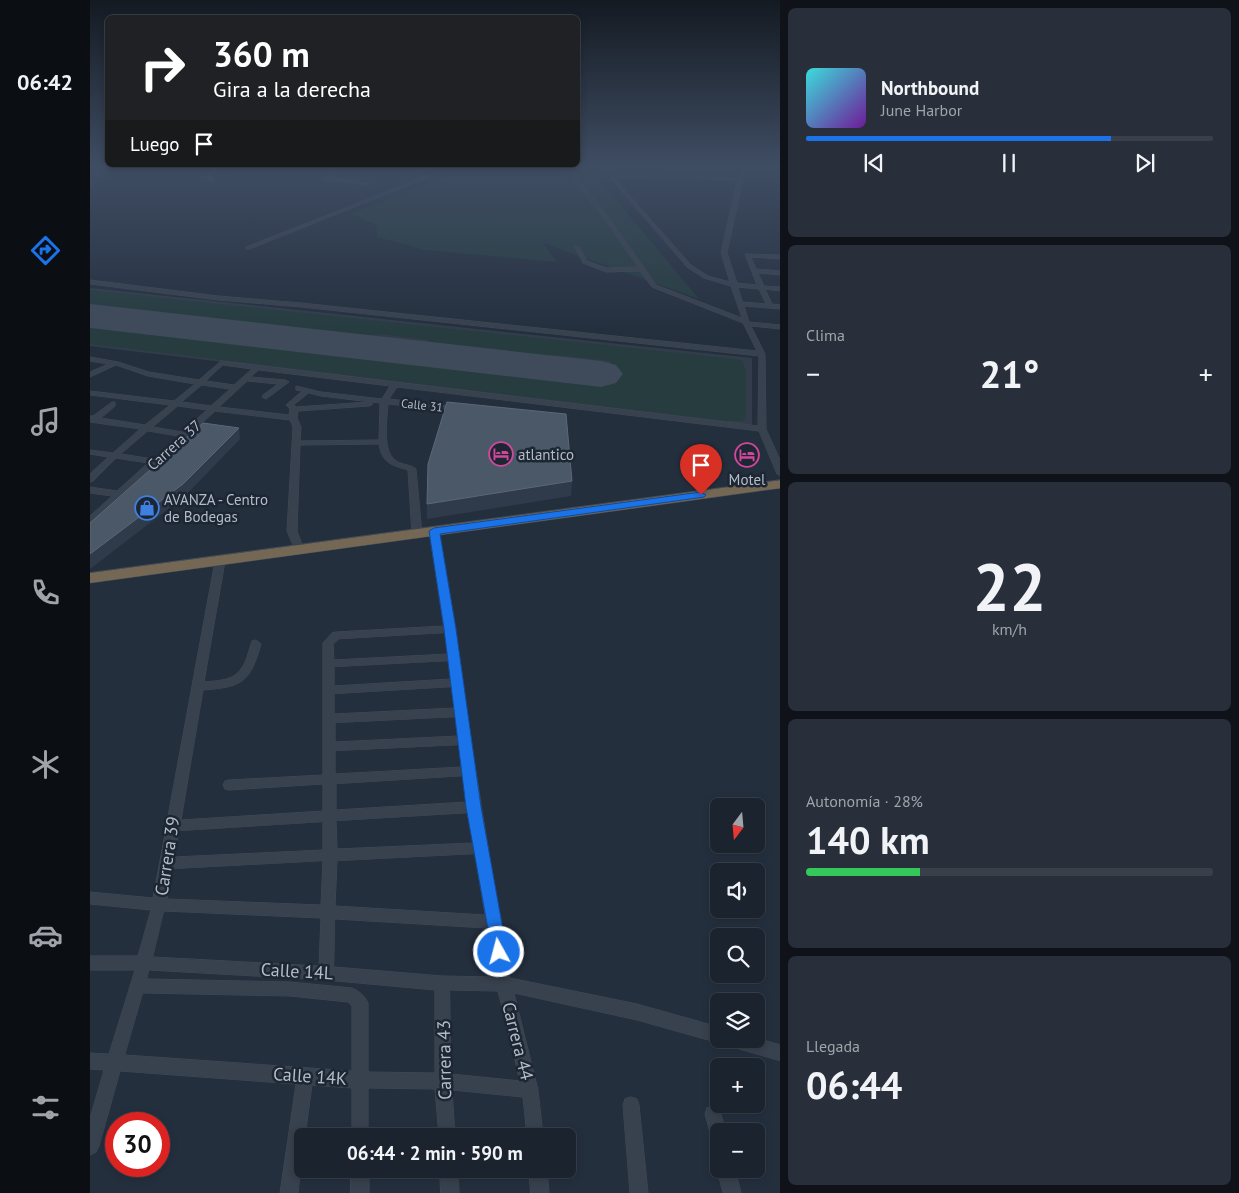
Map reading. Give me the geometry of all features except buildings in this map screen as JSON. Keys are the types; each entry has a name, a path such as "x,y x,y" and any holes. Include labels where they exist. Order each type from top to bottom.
{"highway":[{"path":"90,578 780,484"}],"street":[{"path":"248,248 317,221"},
{"path":"608,221 654,286 747,323 780,327"},
{"path":"649,221 689,266 706,277 735,285 780,289"},
{"path":"731,221 724,253 747,323 762,354 762,429 780,474"},
{"path":"577,248 584,262 602,268 641,269"},
{"path":"770,307 747,255 780,257"},
{"path":"754,271 780,273"},
{"path":"90,282 218,298 301,305 762,354"},
{"path":"741,304 780,308"},
{"path":"90,359 116,363 148,374 200,384 237,388"},
{"path":"90,375 116,363"},
{"path":"90,479 113,455 200,384 221,363 762,429"},
{"name":"Carrera 37","path":"90,521 257,368"},
{"path":"246,379 285,382 266,397"},
{"path":"394,385 384,401 383,442 386,454 393,463 412,468 417,534"},
{"name":"Calle 31","path":"299,388 307,391 469,411"},
{"path":"299,550 292,531 297,427 290,405 307,391"},
{"path":"90,393 213,409 294,413 384,401"},
{"path":"92,420 112,404"},
{"path":"92,420 185,435"},
{"path":"297,443 383,442"},
{"path":"90,452 155,462"},
{"path":"90,490 118,494"},
{"name":"Carrera 44","path":"434,531 450,629 474,807 504,984 530,1090 534,1128"},
{"name":"Carrera 39","path":"90,1146 116,1063 159,905 220,561"},
{"path":"326,973 330,856 328,643 336,636 450,629"},
{"path":"197,687 231,684 244,676 251,662 256,644"},
{"path":"328,664 454,657"},
{"path":"329,690 457,684"},
{"path":"329,719 461,712"},
{"path":"329,747 465,740"},
{"path":"229,785 469,771"},
{"path":"172,826 474,807"},
{"path":"167,863 481,848"},
{"path":"90,898 159,905 328,912 495,922"},
{"name":"Calle 14L","path":"90,963 144,963 326,973 442,983 504,984 637,1012 710,1032"},
{"name":"Carrera 43","path":"442,983 446,1128"},
{"path":"137,986 290,989 352,995 360,1003 360,1128"},
{"path":"765,1048 780,1052"},
{"name":"Calle 14K","path":"90,1061 360,1080 443,1081 530,1090"},
{"path":"289,1193 305,1076"},
{"path":"631,1104 639,1193"},
{"path":"713,1114 715,1123"},
{"path":"360,1178 360,1193"},
{"path":"449,1178 450,1193"},
{"path":"539,1178 540,1193"},
{"path":"728,1178 732,1193"}],"shaded area":[{"path":"90,288 752,358 752,426 90,346"}],"green space":[{"path":"366,221 634,221 699,299 543,243 557,262 426,250 377,237 376,225"},
{"path":"90,290 735,359 742,361 746,371 746,418 743,421 728,421 90,344 90,322 606,382 611,361 558,355 519,358 424,347 429,340 381,334 339,338 90,310"}],"runway":[{"path":"90,316 601,374"}],"place":[{"name":"atlantico","path":"501,454"},
{"name":"Motel","path":"747,455"},
{"name":"AVANZA - Centro de Bodegas","path":"147,508"}],"route":[{"path":"499,952 474,807 450,629 434,531 701,495"}]}
